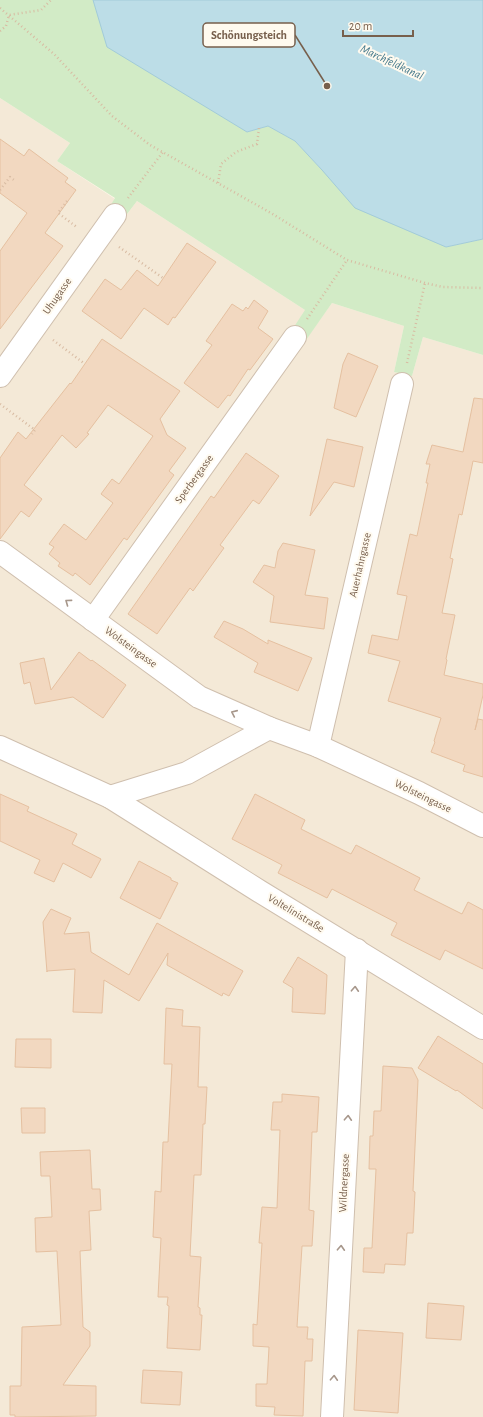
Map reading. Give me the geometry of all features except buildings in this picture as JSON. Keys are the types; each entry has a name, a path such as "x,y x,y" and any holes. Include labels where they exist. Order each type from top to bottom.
{"street":[{"name":"Uhugasse","path":"0,376 115,215"},
{"name":"Sperbergasse","path":"93,620 295,337"},
{"name":"Auerhahngasse","path":"318,746 402,384"},
{"name":"Wolsteingasse","path":"0,552 199,697 269,728"},
{"path":"110,797 187,774 269,728 318,746"},
{"name":"Wolsteingasse","path":"318,746 419,793 483,826"},
{"name":"Voltelinistraße","path":"0,747 110,797 259,891 483,1028"},
{"name":"Wildnergasse","path":"332,1417 357,950"}],"path":[{"path":"9,15 41,10 51,0"},
{"path":"0,8 54,54 112,116 150,145 271,212 347,260 442,287 483,288"},
{"path":"0,31 6,26 9,15"},
{"path":"218,183 221,164 236,152 257,144 259,128"},
{"path":"115,215 163,152"},
{"path":"0,190 10,177 14,180"},
{"path":"66,201 58,213 163,278"},
{"path":"295,337 347,260"},
{"path":"402,384 425,283"},
{"path":"36,326 85,364"},
{"path":"0,404 35,430 32,434"}],"shaded area":[{"path":"0,98 70,143 57,161 115,199 104,215 118,226 137,201 305,310 304,342 332,303 404,326 394,372 412,376 423,337 483,355 483,1417 0,1417"}],"green space":[{"path":"0,0 93,0 247,132 268,126 295,141 322,170 446,247 483,239 483,355 423,337 412,376 394,372 404,326 332,303 304,343 290,333 305,310 137,201 118,226 104,216 115,198 57,161 70,143 0,98"}],"water":[{"name":"Marchfeldkanal","path":"93,0 483,0 483,239 446,247 355,208 295,141 268,126 247,132 107,47"}],"place":[{"name":"Schönungsteich","path":"327,86"}]}
